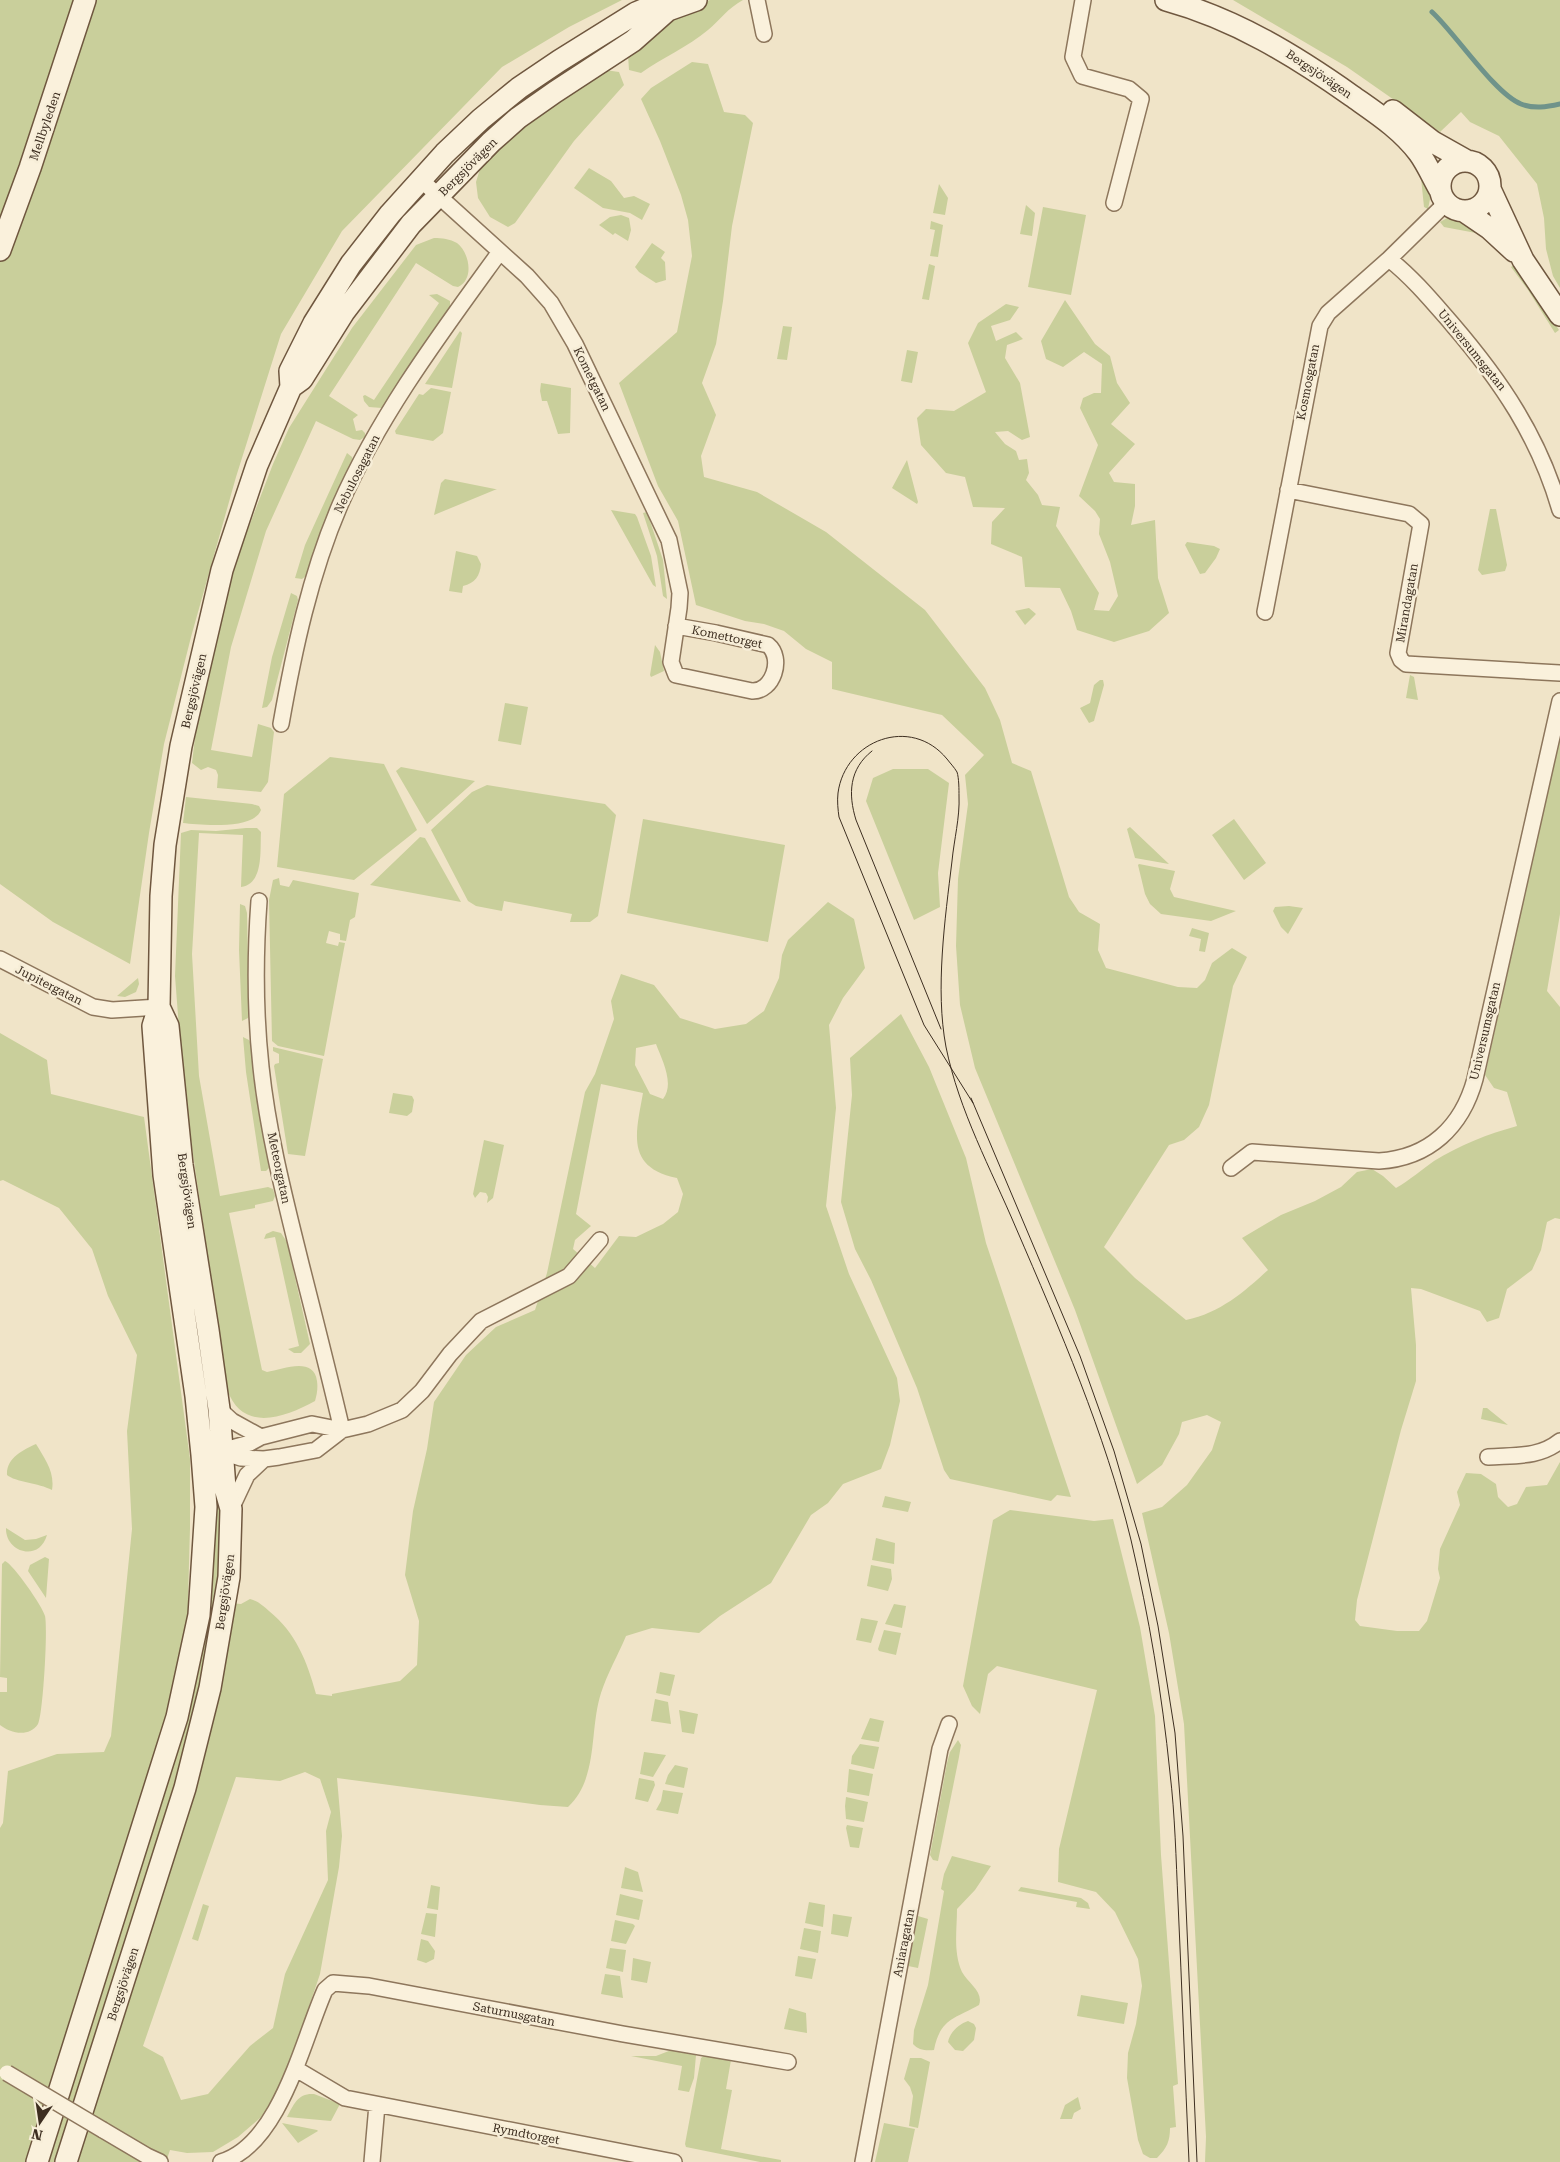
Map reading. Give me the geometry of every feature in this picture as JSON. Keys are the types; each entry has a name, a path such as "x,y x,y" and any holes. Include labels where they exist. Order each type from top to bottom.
{"street":[{"name":"Mellbyleden","path":"0,250 30,168 85,0"},
{"name":"Bergsjövägen","path":"66,2162 179,1806 202,1724 229,1577 232,1534 231,1509 212,1454 196,1396 164,1175 153,1026 159,1007 162,879 171,800 181,746 222,570 257,465 291,387 290,371 314,323 351,264 390,214 481,119 519,88 636,13 666,0"},
{"name":"Bergsjövägen","path":"291,387 302,379 344,312 411,224 492,142 518,118 633,41 668,10 696,0"},
{"path":"757,0 764,34"},
{"path":"1083,0 1073,57 1082,76 1130,89 1141,99 1114,203"},
{"name":"Bergsjövägen","path":"1166,0 1206,13 1259,36 1288,52 1333,83 1400,132 1419,153 1450,201 1489,228 1523,260"},
{"name":"Bergsjövägen","path":"1198,0 1269,32 1392,110 1445,150 1482,168 1489,178 1490,189 1523,260 1560,315"},
{"path":"1464,160 1453,163 1446,168 1440,178 1450,201 1480,206 1490,189"},
{"name":"Kometgatan","path":"421,180 440,195 499,253 527,276 551,303 575,344 669,540 680,593 676,626"},
{"name":"Kosmosgatan","path":"1265,612 1320,326 1328,313 1450,201"},
{"name":"Nebulosagatan","path":"281,724 292,666 313,578 340,504 389,412 499,253"},
{"name":"Universumsgatan","path":"1389,259 1408,274 1434,303 1504,388 1543,460 1560,510"},
{"name":"Mirandagatan","path":"1288,490 1409,514 1421,524 1398,653 1401,660 1406,664 1560,673"},
{"name":"Komettorget","path":"676,626 768,645 774,650 776,660 770,682 760,692 676,674 671,662 676,626"},
{"name":"Universumsgatan","path":"1231,1168 1252,1152 1379,1161 1398,1160 1428,1146 1452,1125 1463,1111 1470,1097 1475,1079 1560,701"},
{"name":"Meteorgatan","path":"259,901 255,959 256,1005 267,1114 285,1200 342,1430"},
{"name":"Jupitergatan","path":"0,959 93,1007 112,1010 159,1007"},
{"name":"Bergsjövägen","path":"37,2162 141,1834 186,1681 199,1615 206,1507 219,1409 182,1165 168,1026 159,1007"},
{"path":"212,1454 250,1443 261,1436 312,1424 342,1430 368,1424 402,1410 422,1390 450,1354 481,1321 569,1276 600,1240"},
{"path":"219,1409 232,1421 261,1436"},
{"path":"212,1454 264,1459 316,1450 342,1430"},
{"path":"1488,1457 1542,1453 1560,1441"},
{"path":"231,1509 247,1475 264,1459"},
{"name":"Aniaragatan","path":"863,2162 940,1748 949,1724"},
{"name":"Saturnusgatan","path":"221,2162 242,2151 254,2140 272,2116 296,2069 325,1990 333,1984 343,1983 788,2062"},
{"name":"Rymdtorget","path":"296,2069 345,2098 674,2162"},
{"path":"3,2070 160,2162"},
{"path":"372,2162 377,2105"}],"green space":[{"path":"0,0 622,0 569,27 502,67 342,231 281,334 236,477 191,637 164,744 130,964 53,922 0,884"},
{"path":"710,0 743,0 728,10 708,30 684,47 641,73 629,70 628,55 676,12"},
{"path":"1233,0 1560,0 1560,288 1553,276 1546,249 1544,218 1537,184 1499,136 1470,122 1461,112 1440,132 1347,67"},
{"path":"692,62 708,64 724,112 745,115 753,123 732,226 716,344 702,383 716,415 701,456 704,477 757,492 826,532 925,610 985,688 1000,720 1012,763 1031,771 1069,897 1079,912 1100,924 1098,950 1106,968 1178,987 1197,988 1205,980 1212,963 1232,948 1247,957 1233,986 1209,1105 1199,1127 1184,1140 1169,1145 1104,1247 1135,1278 1186,1320 1210,1312 1231,1301 1268,1270 1242,1238 1281,1215 1315,1201 1341,1187 1357,1172 1372,1169 1396,1188 1434,1161 1454,1150 1485,1136 1517,1126 1507,1092 1494,1088 1485,1075 1560,736 1560,914 1547,991 1560,1007 1560,1219 1555,1218 1547,1222 1541,1250 1532,1270 1507,1289 1499,1318 1487,1322 1480,1311 1421,1289 1411,1288 1416,1345 1416,1381 1401,1430 1357,1600 1355,1620 1360,1626 1397,1631 1419,1631 1427,1621 1440,1578 1438,1569 1440,1549 1460,1505 1457,1492 1466,1473 1481,1474 1496,1484 1498,1497 1508,1507 1517,1504 1526,1487 1547,1485 1560,1462 1560,2162 1205,2162 1206,2137 1184,1724 1169,1633 1142,1513 1162,1507 1187,1485 1212,1450 1221,1422 1207,1415 1182,1422 1179,1434 1162,1465 1137,1484 1075,1310 975,1068 960,1005 956,946 958,879 968,804 965,775 984,755 942,715 832,689 832,662 806,649 784,631 696,605 678,521 658,486 619,383 677,332 692,256 688,220 681,195 641,99 651,88"},
{"path":"605,70 619,72 624,85 574,141 515,223 508,227 490,217 478,198 476,182 480,169 497,149 532,120"},
{"path":"1408,148 1431,194 1428,209 1424,207 1421,178"},
{"path":"589,168 611,181 624,198 634,196 650,204 642,220 630,213 603,208 574,188"},
{"path":"939,184 948,198 945,215 933,213"},
{"path":"1026,205 1035,213 1032,236 1020,234"},
{"path":"1043,207 1086,215 1071,295 1028,287"},
{"path":"621,215 629,218 631,230 628,241 615,233 613,235 599,225 610,217"},
{"path":"1447,218 1461,219 1480,230 1476,233 1444,227 1440,222"},
{"path":"931,221 943,225 938,257 930,256 935,230 930,229"},
{"path":"434,238 452,241 461,247 467,259 467,278 458,287 453,286 416,263 329,396 358,415 353,419 356,431 362,430 365,433 365,437 360,440 353,439 316,421 266,531 231,647 211,750 252,757 258,724 271,728 274,732 268,782 261,792 217,788 218,775 216,770 208,767 201,770 192,763 198,712 228,588 238,555 273,464 289,428 352,328 416,245"},
{"path":"652,243 665,252 661,258 665,262 666,280 656,283 639,272 635,267"},
{"path":"929,264 935,266 929,300 922,299"},
{"path":"1515,264 1559,330 1555,333 1511,267"},
{"path":"437,294 450,301 450,307 388,402 382,408 369,407 364,401 363,396 365,395 374,400 439,303 429,295"},
{"path":"1065,300 1095,344 1110,356 1117,383 1130,403 1111,424 1135,444 1109,473 1114,482 1135,484 1135,506 1131,525 1155,520 1158,578 1169,613 1149,631 1114,642 1077,630 1071,611 1060,588 1025,587 1022,557 991,544 992,522 1005,508 973,507 965,477 946,473 921,445 917,418 926,409 954,411 986,392 968,343 978,323 1006,304 1019,307 1010,320 991,326 996,341 1016,332 1023,339 1007,345 1005,358 1020,383 1030,437 1022,440 1008,431 995,432 1005,444 1016,451 1019,460 1027,459 1029,473 1026,480 1038,495 1042,505 1060,507 1056,526 1099,593 1094,610 1109,611 1118,596 1110,562 1099,534 1100,519 1095,511 1079,496 1098,445 1080,408 1083,398 1094,393 1101,393 1102,364 1084,352 1063,367 1046,359 1041,341"},
{"path":"783,326 792,327 787,360 777,359"},
{"path":"460,331 462,333 452,388 425,384"},
{"path":"907,350 918,352 912,383 901,381"},
{"path":"541,383 571,388 570,433 558,434 547,401 542,401"},
{"path":"431,388 451,392 443,433 433,441 396,434 395,431 419,394 423,395"},
{"path":"347,453 352,457 353,462 334,502 306,576 302,579 295,578 305,545"},
{"path":"907,460 918,502 917,504 892,488"},
{"path":"445,479 497,489 434,515 441,483"},
{"path":"1490,509 1496,509 1507,565 1505,571 1482,575 1478,570"},
{"path":"611,510 635,514 637,517 651,556 656,587 653,585"},
{"path":"647,512 663,560 667,599 663,596 657,556 643,513"},
{"path":"1187,542 1214,546 1220,549 1205,573 1200,574 1185,545"},
{"path":"456,551 477,556 481,564 476,578 471,583 463,586 462,593 449,591"},
{"path":"291,593 297,596 298,600 272,700 267,707 262,708 272,657"},
{"path":"1029,608 1036,614 1025,625 1015,611"},
{"path":"655,645 660,652 664,671 651,677 650,675"},
{"path":"1410,675 1414,677 1418,700 1406,698"},
{"path":"1103,680 1104,685 1094,721 1089,723 1080,708 1090,703 1094,685"},
{"path":"505,703 528,707 521,745 498,741"},
{"path":"330,757 384,764 417,830 354,880 277,867 284,794"},
{"path":"401,767 475,781 427,824 396,771"},
{"path":"893,769 928,769 949,783 938,873 940,907 914,920 866,801 873,778"},
{"path":"487,785 605,804 616,815 598,916 590,922 570,922 572,914 504,901 502,911 476,906 468,901 431,830 472,792"},
{"path":"186,797 252,804 259,806 261,810 248,821 226,825 183,823"},
{"path":"643,819 785,845 768,942 627,913"},
{"path":"1234,819 1266,863 1244,880 1212,835"},
{"path":"1130,827 1169,864 1135,858 1127,829"},
{"path":"257,828 261,832 260,857 254,880 248,885 241,887 243,835 199,833 192,954 199,1076 220,1196 268,1187 273,1189 275,1196 273,1201 255,1205 255,1208 229,1213 262,1370 267,1372 304,1366 315,1373 317,1381 315,1401 290,1412 265,1418 253,1417 243,1412 234,1403 227,1389 187,1113 175,976 181,833 191,830 216,831"},
{"path":"420,837 425,838 461,902 370,885"},
{"path":"1139,864 1175,871 1170,889 1174,897 1236,911 1211,921 1161,914 1150,904 1145,894"},
{"path":"279,878 280,885 289,887 293,880 359,893 355,917 350,920 346,941 340,940 340,934 329,931 326,943 338,946 339,942 345,943 324,1056 278,1046 272,1041 269,900 273,880"},
{"path":"828,902 854,919 865,968 843,998 829,1025 836,1108 826,1206 849,1274 897,1378 900,1401 890,1445 881,1469 843,1484 828,1503 811,1515 771,1583 720,1616 699,1633 652,1628 626,1636 606,1679 597,1707 592,1753 585,1782 578,1795 568,1807 540,1805 337,1778 342,1836 339,1867 320,1974 287,2072 268,2111 238,2137 213,2152 187,2153 170,2150 166,2162 0,2162 0,1828 3,1823 8,1771 57,1754 104,1752 111,1736 132,1529 127,1431 137,1355 108,1296 92,1249 59,1208 3,1180 0,1181 0,1033 47,1060 51,1094 144,1117 190,1459 188,1599 207,1601 211,1497 219,1478 221,1534 217,1602 241,1604 250,1599 265,1607 286,1629 299,1648 309,1670 316,1694 332,1696 332,1694 400,1681 417,1665 419,1621 405,1575 413,1511 427,1449 434,1402 466,1355 496,1327 535,1310 547,1273 585,1092 595,1074 614,1019 611,1001 621,974 654,985 680,1018 715,1029 746,1024 764,1011 779,978 782,955 788,940","holes":["656,1044 668,1079 668,1086 663,1099 650,1094 635,1065 636,1048","601,1084 643,1093 638,1122 638,1146 642,1157 649,1166 660,1173 677,1178 683,1194 678,1212 663,1224 636,1237 619,1236 595,1268 573,1249 575,1240 591,1226 576,1214","305,1772 320,1779 331,1812 326,1831 328,1880 285,1974 273,2028 250,2046 208,2094 181,2100 163,2057 143,2046 236,1777 280,1781"]},
{"path":"240,904 245,906 247,913 249,1012 248,1018 242,1021 239,950"},
{"path":"1275,907 1303,908 1288,934 1281,927 1273,911"},
{"path":"1192,928 1209,933 1205,952 1199,951 1201,939 1189,936"},
{"path":"138,978 139,984 136,992 125,997 117,996"},
{"path":"901,1014 929,1067 966,1158 986,1243 1071,1497 1057,1495 1051,1501 950,1479 944,1470 917,1388 871,1280 855,1249 841,1202 852,1095 850,1058"},
{"path":"243,1037 249,1040 251,1044 256,1095 269,1168 266,1171 261,1171 246,1072"},
{"path":"273,1047 323,1059 305,1156 288,1154 274,1066 279,1063 279,1054 273,1051"},
{"path":"393,1093 412,1096 414,1100 412,1112 407,1116 389,1113"},
{"path":"484,1140 504,1145 493,1198 487,1203 488,1197 486,1193 480,1192 475,1198 473,1194"},
{"path":"273,1231 281,1233 287,1242 310,1344 301,1353 294,1353 288,1349 299,1346 275,1237 264,1239 266,1234"},
{"path":"1483,1408 1487,1408 1508,1425 1481,1419"},
{"path":"36,1444 51,1471 52,1490 7,1475 7,1469 12,1459"},
{"path":"885,1496 911,1502 908,1512 882,1507"},
{"path":"1010,1510 1094,1521 1113,1519 1140,1627 1155,1716 1161,1855 1178,2084 1173,2086 1176,2127 1170,2128 1167,2144 1157,2158 1150,2158 1143,2154 1138,2140 1127,2078 1128,2053 1136,2024 1142,1986 1138,1959 1115,1912 1096,1892 1058,1882 1059,1849 1097,1690 997,1666 988,1674 980,1714 972,1706 963,1686 993,1520"},
{"path":"6,1528 25,1540 47,1535 43,1544 37,1549 23,1551 11,1543 7,1536"},
{"path":"876,1538 895,1543 894,1564 872,1560"},
{"path":"45,1557 49,1559 46,1598 28,1571 30,1565"},
{"path":"5,1561 27,1586 39,1604 45,1616 46,1624 40,1717 38,1724 25,1733 14,1732 0,1725 0,1692 7,1692 7,1678 0,1677 2,1564"},
{"path":"871,1565 891,1569 892,1579 888,1591 867,1586"},
{"path":"894,1604 906,1606 902,1628 885,1624"},
{"path":"861,1618 878,1621 871,1643 856,1640"},
{"path":"884,1630 901,1633 896,1655 879,1651 878,1649"},
{"path":"660,1672 675,1675 670,1696 656,1693"},
{"path":"655,1699 668,1702 671,1724 651,1721"},
{"path":"679,1710 698,1714 694,1734 682,1732"},
{"path":"870,1718 884,1721 879,1742 861,1739"},
{"path":"958,1740 961,1745 938,1861 933,1860 930,1855 947,1763 950,1752"},
{"path":"860,1744 879,1747 874,1769 851,1764 852,1756"},
{"path":"644,1752 666,1755 653,1777 640,1774"},
{"path":"675,1765 688,1768 684,1788 665,1784 668,1775"},
{"path":"849,1769 873,1774 869,1796 847,1792"},
{"path":"639,1778 654,1781 655,1785 648,1802 635,1799"},
{"path":"663,1790 683,1793 678,1814 656,1810 661,1801"},
{"path":"846,1797 868,1802 864,1822 846,1819"},
{"path":"847,1825 863,1828 859,1848 850,1847"},
{"path":"952,1856 991,1866 975,1890 957,1909 957,1957 962,1972 977,1992 980,2000 979,2005 955,2017 944,2026 934,2050 925,2050 917,2048 913,2044 914,2030 928,1985 944,1891 941,1889 944,1874"},
{"path":"625,1867 638,1872 643,1892 621,1888"},
{"path":"431,1885 440,1887 438,1910 427,1908"},
{"path":"1021,1887 1081,1898 1088,1903 1090,1909 1076,1907 1077,1902 1018,1891"},
{"path":"620,1894 643,1900 639,1920 616,1915"},
{"path":"809,1902 825,1905 823,1927 805,1923"},
{"path":"203,1904 209,1906 198,1941 192,1939"},
{"path":"426,1913 437,1914 435,1937 421,1934"},
{"path":"833,1914 852,1917 848,1937 831,1934"},
{"path":"918,1916 928,1919 918,1968 908,1966"},
{"path":"615,1920 635,1926 626,1944 611,1941"},
{"path":"804,1928 821,1931 818,1953 800,1949"},
{"path":"421,1939 428,1941 435,1951 434,1959 426,1963 417,1960"},
{"path":"610,1948 626,1950 623,1972 606,1968"},
{"path":"798,1956 816,1959 812,1979 795,1976"},
{"path":"633,1958 651,1962 647,1983 631,1980"},
{"path":"605,1974 620,1976 623,1998 601,1994"},
{"path":"1081,1995 1128,2003 1124,2024 1077,2016"},
{"path":"789,2008 806,2013 807,2033 784,2029"},
{"path":"968,2021 974,2024 976,2028 974,2040 963,2051 955,2050 948,2042 949,2038 955,2029"},
{"path":"674,2049 696,2055 694,2078 689,2092 678,2090 682,2066 631,2056 656,2056"},
{"path":"705,2055 731,2060 726,2089 732,2090 721,2149 781,2160 781,2162 760,2162 686,2147 701,2058"},
{"path":"910,2058 921,2058 930,2062 918,2128 909,2126 913,2096 910,2087 904,2079"},
{"path":"314,2094 340,2104 331,2121 287,2117 300,2097"},
{"path":"1078,2097 1081,2109 1074,2113 1072,2119 1060,2119 1065,2105"},
{"path":"282,2123 317,2130 318,2131 298,2143"},
{"path":"884,2123 915,2129 908,2162 875,2162"}],"waterway":[{"path":"1432,12 1487,76 1511,98 1531,107 1560,104"}],"tram line":[{"path":"973,1103 961,1084 955,1074 949,1064 924,1025 839,817 838,793 843,775 853,759 866,747 882,740 899,736 916,738 932,746 947,759 957,772 959,812 947,906 941,978 941,1002 946,1047 952,1071 967,1117 1049,1305 1095,1421 1120,1500 1138,1569 1159,1685 1172,1789 1189,2162"},
{"path":"872,751 864,758 852,782 853,810 941,1029"},
{"path":"971,1098 1080,1356 1114,1451 1141,1544 1158,1626 1175,1733 1183,1836 1197,2162"}]}
